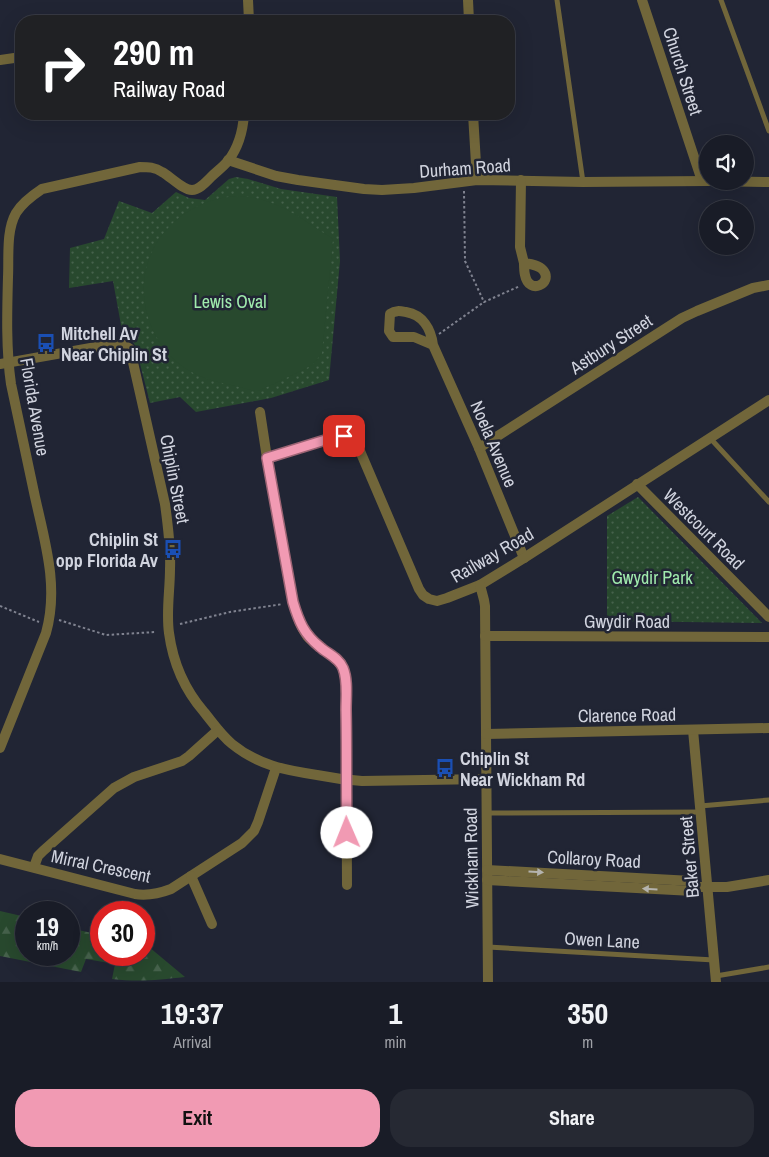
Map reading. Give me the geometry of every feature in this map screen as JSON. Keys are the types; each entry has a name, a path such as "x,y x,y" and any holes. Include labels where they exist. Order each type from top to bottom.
{"street":[{"path":"248,0 249,15"},
{"path":"468,0 469,15"},
{"name":"Church Street","path":"642,0 699,159"},
{"path":"0,60 15,58"},
{"path":"228,160 239,138 244,120"},
{"path":"473,120 477,180"},
{"name":"Durham Road","path":"228,160 276,176 364,189 398,189 477,180 699,181"},
{"name":"Florida Avenue","path":"0,748 44,639 50,615 52,596 49,560 11,384 4,364 9,240 10,230 17,211 42,189 140,167 154,168 162,171 185,188 191,190 205,183 228,160"},
{"path":"521,180 520,247 524,263"},
{"name":"Durham Road","path":"754,182 769,182"},
{"name":"Astbury Street","path":"478,448 682,318 697,310 753,288 769,285"},
{"name":"Noela Avenue","path":"433,345 414,337 393,336 388,330 390,314 399,311 411,313 418,316 427,326 433,345 524,558"},
{"name":"Chiplin Street","path":"4,364 113,344 124,345 130,349 165,504 170,547 168,619 173,654 179,672 194,700 218,730 231,742 252,758 276,768 346,780 486,780"},
{"name":"Railway Road","path":"267,458 335,437 344,436 350,438 356,444 422,595 437,601 480,585 769,400"},
{"path":"260,412 293,602 297,615 307,636 335,658 344,671 346,690 347,886"},
{"name":"Westcourt Road","path":"637,484 769,617"},
{"name":"Wickham Road","path":"480,585 484,600 485,636 488,982"},
{"name":"Gwydir Road","path":"485,636 769,637"},
{"name":"Clarence Road","path":"486,734 769,728"},
{"path":"0,859 34,868 38,856 43,851 114,788 134,776 182,761 218,730"},
{"name":"Baker Street","path":"693,730 716,979"},
{"name":"Mirral Crescent","path":"34,868 134,894 160,893 171,889 242,843 254,831 276,768"},
{"name":"Collaroy Road","path":"487,875 692,881 697,887 708,888 728,887 769,880"},
{"path":"191,876 212,924"}],"lane":[{"path":"557,0 583,182"},
{"path":"721,0 769,131"},
{"path":"709,438 769,502"},
{"path":"487,814 700,809 769,800"},
{"name":"Owen Lane","path":"488,946 714,960"},
{"path":"716,979 769,967"}],"path":[{"path":"464,191 465,261 484,302"},
{"path":"439,334 484,302 520,286"},
{"path":"180,624 230,612 284,604"},
{"path":"0,606 39,622"},
{"path":"59,620 106,635 156,632"}],"green space":[{"name":"Lewis Oval","path":"236,177 281,189 337,197 340,261 329,380 271,398 196,412 180,397 150,403 135,346 131,340 123,336 113,281 69,288 70,248 104,239 119,201 152,213 176,192 189,198 205,200 229,179"},
{"name":"Lewis Oval","path":"240,196 278,205 333,239 322,353 312,365 257,391 205,378 193,373 177,362 155,335 144,299 145,276 151,255 161,236 176,220 195,208 216,199"},
{"name":"Gwydir Park","path":"638,497 762,623 607,621 607,516"},
{"path":"0,911 15,914 15,959 0,956"},
{"path":"80,930 90,933 90,960 86,959 81,972 51,966 80,966"},
{"path":"155,952 185,977 148,980 112,979 115,966 155,966"}],"place":[{"name":"Mitchell Av Near Chiplin St","path":"46,343"},
{"name":"Chiplin St opp Florida Av","path":"173,549"},
{"name":"Chiplin St Near Wickham Rd","path":"445,768"}],"route":[{"path":"344,436 335,437 267,458 297,615 307,636 339,662 346,680 347,833"}]}
